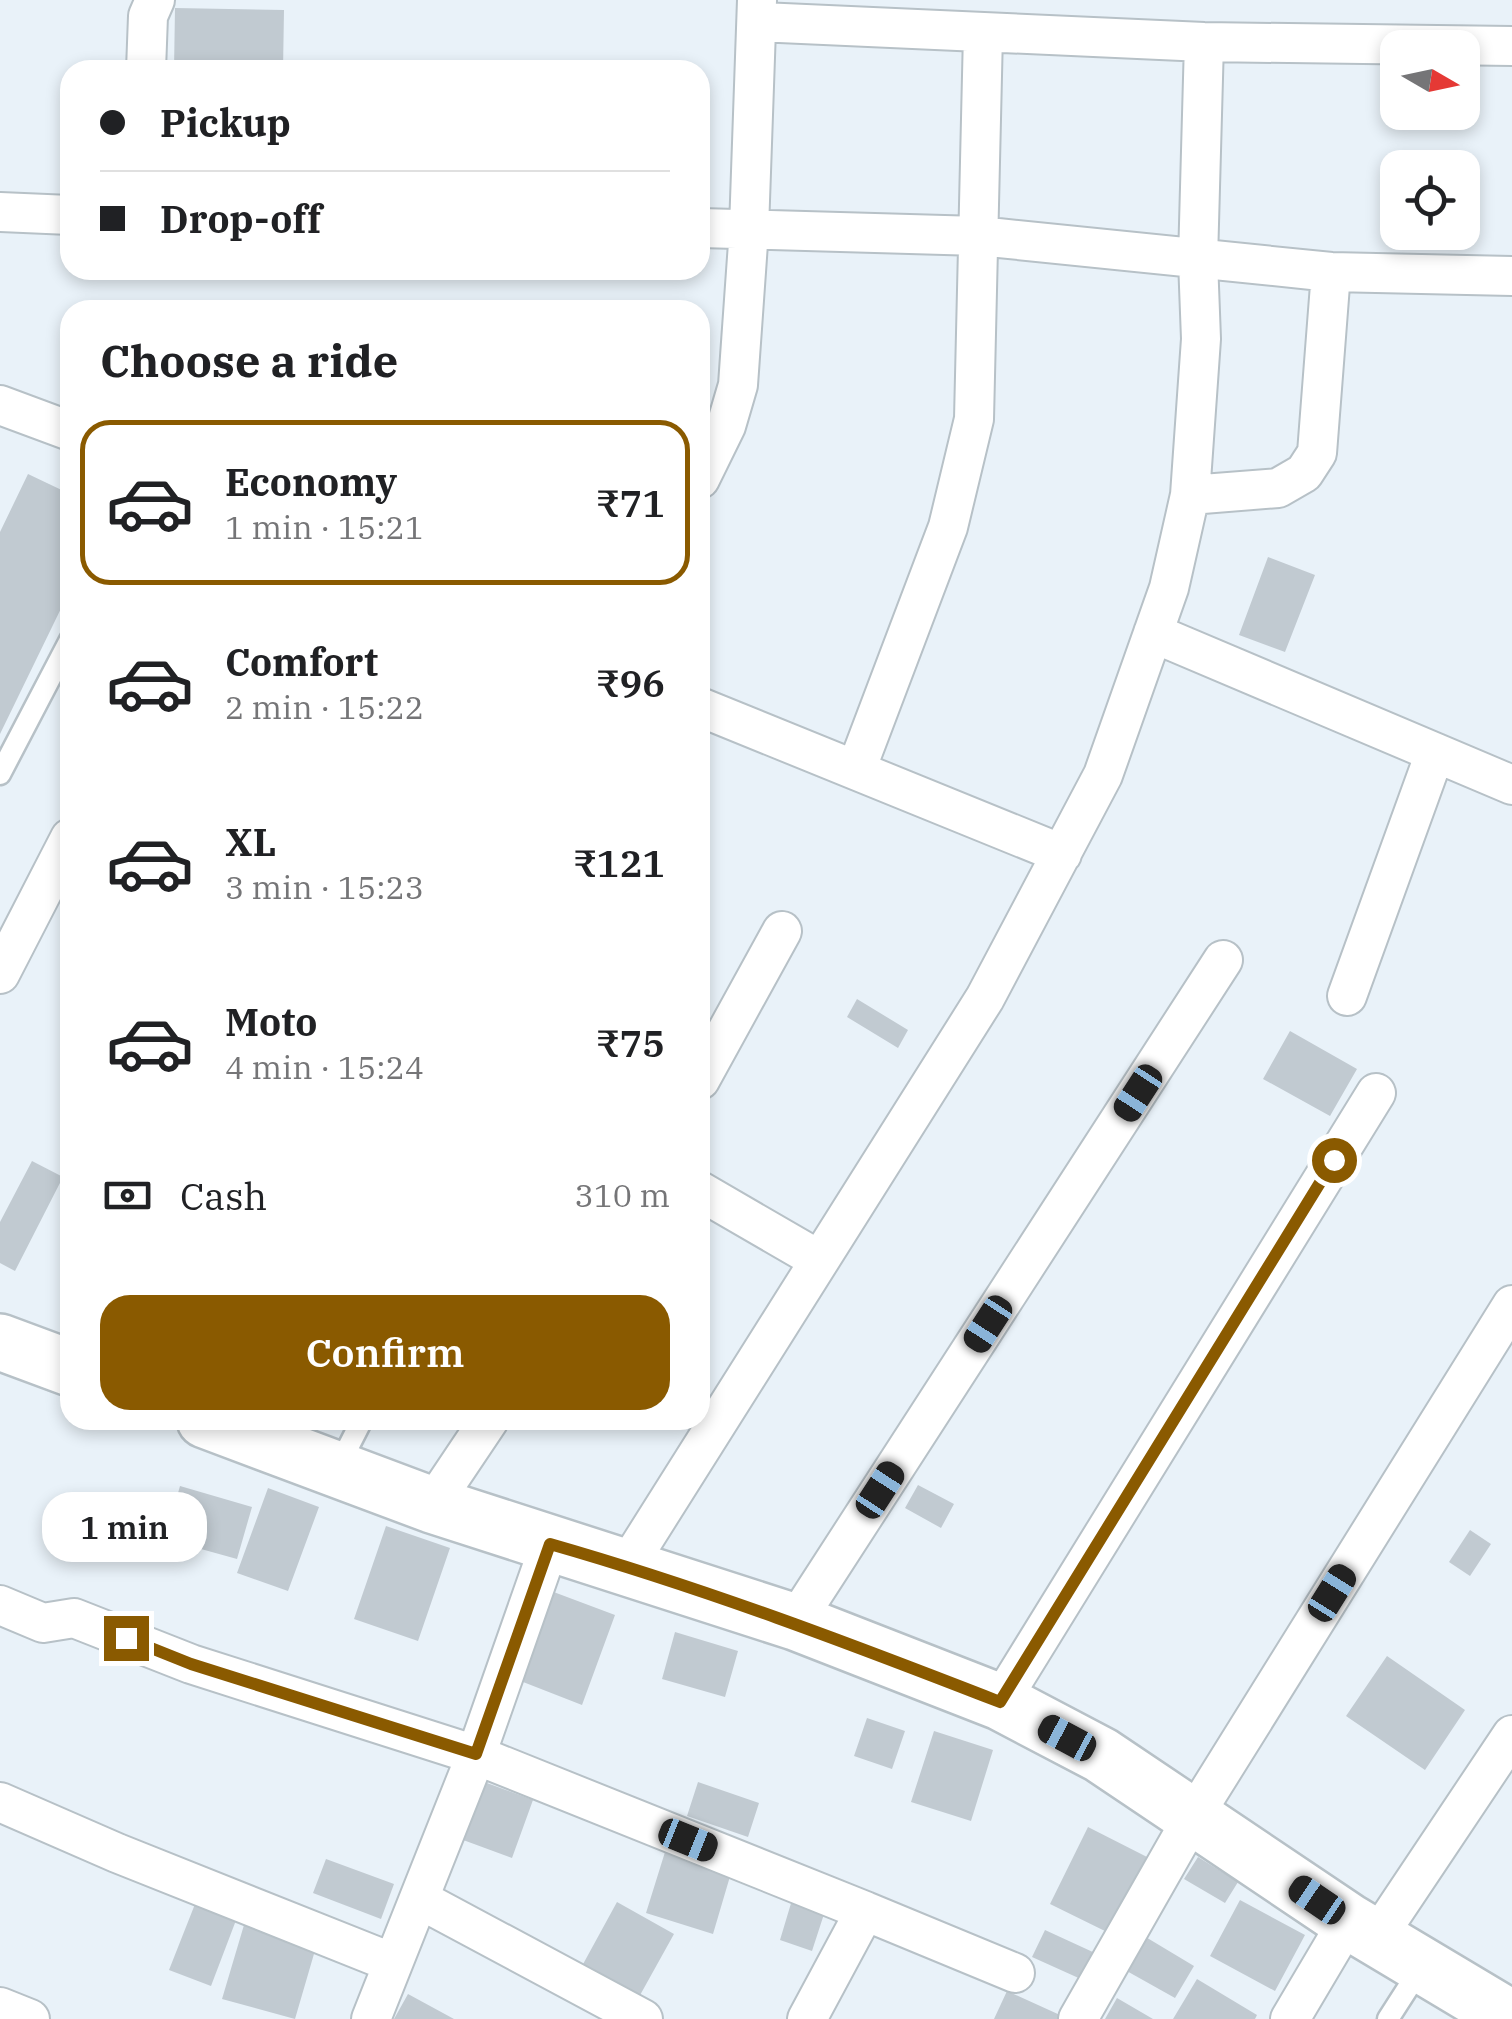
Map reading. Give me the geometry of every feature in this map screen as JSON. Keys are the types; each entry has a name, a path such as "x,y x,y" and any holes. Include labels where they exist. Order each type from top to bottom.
{"street":[{"path":"146,60 148,16 155,0"},
{"path":"710,459 726,426 738,385 750,229 758,11 983,33 1204,42 1512,46"},
{"path":"856,770 948,526 974,419 983,33"},
{"path":"627,1566 986,998 1103,775 1154,634 1179,553 1190,494 1202,339 1198,260 1204,42"},
{"path":"0,212 60,215"},
{"path":"710,228 979,236 1331,272 1512,276"},
{"path":"1190,494 1278,488 1304,473 1316,453 1331,272"},
{"path":"4,415 60,429"},
{"path":"1154,634 1512,785"},
{"path":"710,710 1062,854"},
{"path":"1346,996 1434,753"},
{"path":"0,974 60,857"},
{"path":"710,1062 782,931"},
{"path":"795,1622 1223,960"},
{"path":"1000,1702 1376,1093"},
{"path":"710,1197 819,1260"},
{"path":"1078,2019 1193,1818 1512,1305"},
{"path":"0,1342 60,1364"},
{"path":"231,1430 432,1505 795,1622 1000,1702 1101,1755 1362,1929 1502,2016"},
{"path":"432,1505 482,1430"},
{"path":"371,2019 476,1754 550,1544"},
{"path":"0,1605 43,1623 74,1618 191,1664 476,1754 1015,1972"},
{"path":"1290,2019 1512,1735"},
{"path":"0,1802 393,1963"},
{"path":"419,1899 643,2019"},
{"path":"807,2019 865,1911"},
{"path":"0,2007 30,2019"}],"lane":[{"path":"0,774 60,659"},
{"path":"336,1470 357,1430"},
{"path":"1388,2019 1423,1964"}],"building":[{"path":"175,8 284,10 283,60 174,60"},
{"path":"28,474 60,489 60,611 0,734 0,532"},
{"path":"1268,557 1315,575 1285,652 1239,635"},
{"path":"857,999 908,1030 898,1048 847,1017"},
{"path":"1290,1031 1357,1069 1330,1116 1263,1079"},
{"path":"32,1161 60,1175 60,1183 15,1271 0,1263 0,1222"},
{"path":"918,1485 954,1504 941,1528 905,1508"},
{"path":"180,1486 252,1507 237,1559 165,1539"},
{"path":"268,1488 319,1507 288,1591 237,1573"},
{"path":"386,1526 450,1548 418,1641 354,1619"},
{"path":"1470,1530 1491,1544 1470,1576 1449,1562"},
{"path":"551,1591 615,1615 582,1705 518,1680"},
{"path":"675,1632 738,1651 725,1697 662,1679"},
{"path":"1387,1656 1465,1710 1425,1770 1346,1716"},
{"path":"867,1718 905,1731 892,1769 854,1756"},
{"path":"934,1731 993,1750 971,1821 911,1802"},
{"path":"476,1779 533,1800 512,1858 455,1837"},
{"path":"698,1782 759,1803 748,1837 687,1816"},
{"path":"1088,1827 1149,1858 1111,1934 1050,1904"},
{"path":"665,1852 731,1873 713,1934 646,1913"},
{"path":"1198,1857 1238,1882 1225,1903 1184,1879"},
{"path":"326,1859 394,1884 381,1919 313,1893"},
{"path":"197,1899 238,1915 211,1986 169,1970"},
{"path":"792,1900 825,1911 812,1951 780,1940"},
{"path":"1240,1900 1305,1935 1275,1991 1210,1956"},
{"path":"617,1902 674,1934 639,1997 582,1966"},
{"path":"244,1925 316,1947 295,2019 222,1999"},
{"path":"1045,1930 1095,1953 1083,1980 1032,1957"},
{"path":"1144,1936 1194,1966 1175,1998 1125,1970"},
{"path":"1197,1979 1257,2015 1255,2019 1173,2019"},
{"path":"1007,1991 1060,2015 1058,2019 994,2019"},
{"path":"408,1994 454,2019 394,2019"},
{"path":"1117,1998 1153,2019 1105,2019"}],"route":[{"path":"126,1638 191,1664 476,1754 550,1544 795,1622 1000,1702 1334,1160"}]}
